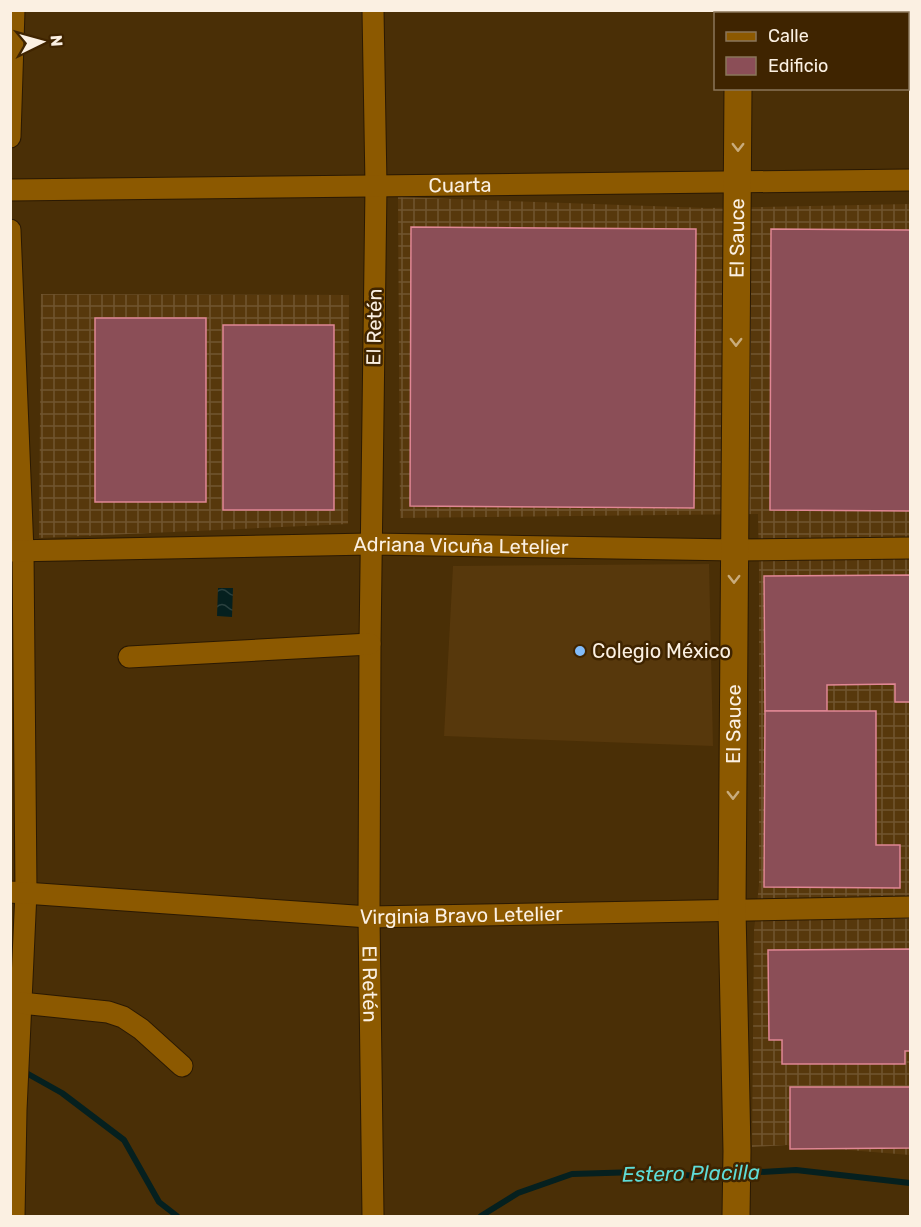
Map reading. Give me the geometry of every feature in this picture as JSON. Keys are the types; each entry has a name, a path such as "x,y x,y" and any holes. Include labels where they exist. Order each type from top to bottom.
{"street":[{"path":"10,137 14,10"},
{"name":"El Retén","path":"373,10 376,186 369,917 373,1216"},
{"name":"El Sauce","path":"736,1205 732,910 738,90"},
{"name":"Cuarta","path":"10,190 910,180"},
{"path":"10,230 17,552 18,892 21,1003 16,1110 15,1216"},
{"name":"Adriana Vicuña Letelier","path":"17,552 371,544 735,550 910,548"},
{"path":"129,657 370,644"},
{"name":"Virginia Bravo Letelier","path":"18,892 369,917 910,907"},
{"path":"21,1003 108,1012 123,1017 141,1029 182,1066"}],"shaded area":[{"path":"398,197 707,208 910,204 910,1155 787,1145 752,1147 754,930 759,885 758,514 400,518"},
{"path":"41,294 349,295 348,524 39,538"},
{"name":"Colegio México","path":"709,564 713,746 444,736 453,566"}],"water":[{"path":"218,588 233,588 232,617 217,616"}],"building":[{"path":"411,227 696,229 694,508 410,506"},
{"path":"771,229 910,230 910,511 770,510"},
{"path":"95,318 206,318 206,502 95,502"},
{"path":"223,325 334,325 334,510 223,510"},
{"path":"910,575 910,702 895,702 895,684 827,685 827,711 765,711 764,576"},
{"path":"765,711 876,711 876,845 900,845 900,888 764,887"},
{"path":"910,949 910,1051 905,1051 905,1064 782,1064 782,1040 769,1040 768,950"},
{"path":"790,1087 910,1087 910,1148 790,1149"}],"waterway":[{"name":"Estero Placilla","path":"21,1070 62,1093 124,1140 159,1202 177,1216"},
{"name":"Estero Placilla","path":"744,1173 796,1170 910,1183"},
{"name":"Estero Placilla","path":"481,1216 518,1193 572,1174 638,1172 698,1176 731,1174"}],"place":[{"name":"Colegio México","path":"580,651"}]}
